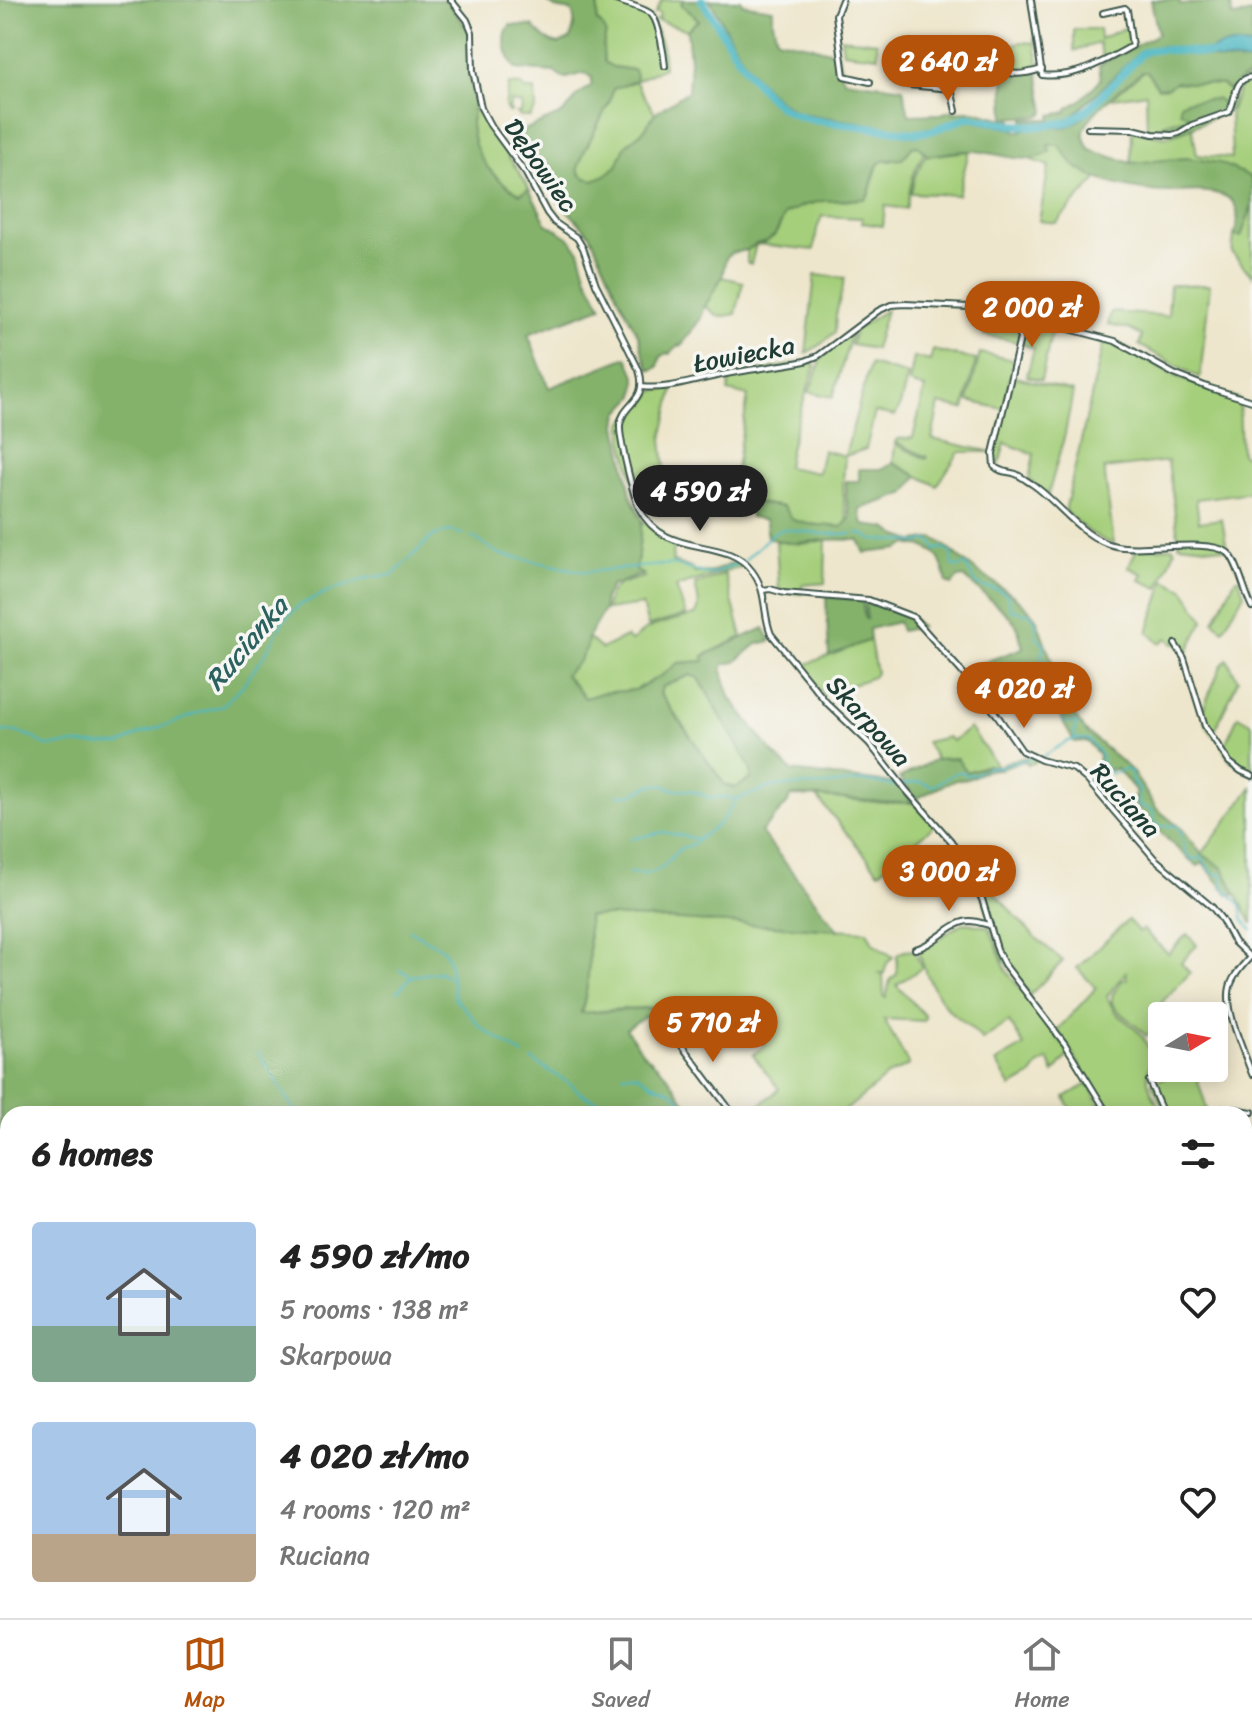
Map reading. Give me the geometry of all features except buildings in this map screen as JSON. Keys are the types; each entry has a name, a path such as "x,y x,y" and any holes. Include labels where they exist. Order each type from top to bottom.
{"street":[{"name":"Dębowiec","path":"451,0 467,20 472,32 473,71 481,108 526,174 547,213 554,222 577,238 583,248 596,284 639,370 641,387"},
{"path":"615,0 651,14 663,46 665,66"},
{"path":"842,0 836,15 843,74 846,78 870,82"},
{"path":"1031,0 1042,75 1075,73 1132,46 1127,10 1103,13"},
{"path":"956,111 948,72 955,65 989,62 1007,72 1021,74 1042,69"},
{"path":"1088,128 1133,129 1172,135 1229,112 1240,82 1252,77"},
{"path":"909,85 951,89"},
{"name":"Łowiecka","path":"641,387 682,384 805,361 818,356 878,311 891,305 905,304 969,307 1025,317 1115,341 1174,374 1252,401"},
{"path":"1025,317 993,453 994,466 1032,484 1077,524 1111,545 1204,546 1225,551 1233,559 1252,607"},
{"name":"Skarpowa","path":"641,387 620,427 635,497 641,511 651,525 669,539 728,554 741,559 752,570 762,590 771,634 827,703 869,743 947,836 982,899 1004,964 1065,1044 1103,1106"},
{"name":"Ruciana","path":"762,590 869,600 913,617 997,715 1022,751 1080,774 1154,858 1212,907 1234,942 1251,956"},
{"path":"1175,644 1184,658 1205,726 1229,762 1252,776"},
{"path":"915,949 925,947 965,921 990,925"},
{"path":"1251,956 1230,984 1229,999 1252,1074"},
{"path":"670,1030 727,1106"},
{"path":"1149,1082 1160,1106"}],"green space":[{"path":"0,0 446,0 468,31 469,74 474,101 471,124 480,156 493,174 510,188 520,194 529,189 546,223 568,237 579,250 587,277 602,307 528,334 549,388 627,357 636,378 635,396 619,413 617,425 631,496 642,520 636,571 643,574 611,586 604,599 604,610 588,637 587,647 565,675 585,698 601,693 635,690 678,663 704,661 703,656 764,628 771,641 757,644 735,662 724,664 722,671 730,697 773,753 792,771 899,784 912,803 791,796 761,832 838,930 588,916 588,977 581,1013 656,1008 626,1029 643,1053 666,1074 688,1106 0,1106","holes":["690,675 699,678 751,769 751,779 735,788 725,785 660,694 662,687"]},
{"path":"545,0 601,0 597,21 606,34 604,62 613,67 634,70 636,76 635,81 613,89 578,168 586,178 594,180 617,166 625,146 645,129 655,113 688,91 690,61 687,30 699,20 681,4 683,0 700,0 752,81 788,114 813,122 915,136 968,120 1017,132 1029,128 1067,127 1083,118 1142,56 1157,51 1219,60 1250,62 1252,58 1252,76 1241,80 1234,90 1222,85 1175,82 1158,88 1147,72 1142,72 1099,108 1086,125 1084,135 1090,150 1131,163 1186,158 1220,163 1252,180 1252,205 1241,237 1234,236 1237,212 1228,198 1209,192 1145,190 1108,182 1075,166 1059,145 1048,145 1050,152 1041,156 1022,159 967,151 928,156 918,146 913,146 902,159 885,160 878,164 865,199 822,201 802,206 785,214 775,235 767,241 731,253 726,258 722,277 701,318 681,346 662,356 658,367 652,370 590,234 561,204 508,132 510,127 522,131 562,114 576,96 591,86 592,78 585,73 567,78 554,72 516,69 510,59 505,36 510,25 533,26 544,38 559,44 570,39 574,25 572,11 555,8"},
{"path":"601,0 612,0 651,17 662,46 664,68 635,81 634,70 613,67 604,62 606,34 597,21"},
{"path":"662,0 683,0 681,4 699,20 687,30 656,20 660,18 659,13 655,13"},
{"path":"709,0 741,0 742,4 773,9 777,39 838,53 845,80 903,88 909,115 969,111 1013,120 1013,123 967,115 915,131 800,113 769,92 752,72"},
{"path":"1151,0 1179,0 1180,4 1231,2 1232,17 1252,13 1252,46 1221,46 1209,51 1160,46 1144,49 1071,118 1059,122 1024,122 1024,119 1051,119 1051,115 1066,112 1101,79 1099,65 1158,34"},
{"path":"1127,27 1128,47 1103,60 1099,43 1074,51 1074,29 1099,29 1100,39"},
{"path":"1034,37 1039,65 1024,72 1004,70 994,62 954,64 949,59 996,61 995,50 1021,42 1034,43"},
{"path":"841,38 877,42 878,56 843,52"},
{"path":"1147,71 1153,81 1222,85 1234,90 1230,109 1221,114 1224,109 1222,103 1216,99 1190,118 1172,121 1162,129 1163,133 1147,130 1146,93 1109,99"},
{"path":"1038,72 1045,112 1039,116 1004,118 1007,73"},
{"path":"1252,78 1252,180 1247,175 1131,163 1132,130 1166,137 1192,126 1197,155 1232,158 1230,113 1242,81"},
{"path":"635,81 655,113 645,129 625,146 617,166 606,175 594,180 586,179 578,168 610,101 613,88"},
{"path":"509,84 535,90 536,109 530,117 520,117 517,113 521,113 522,104 511,102 509,111 512,112 508,112 505,107"},
{"path":"1216,99 1222,102 1224,109 1221,114 1185,130 1163,133 1163,124 1190,118 1180,111 1180,104"},
{"path":"474,107 529,189 520,194 495,178 487,168 477,152 472,134"},
{"path":"1048,145 1059,145 1076,167 1098,178 1056,223 1039,221 1049,166 1029,159 1043,156"},
{"path":"913,146 924,152 913,175 906,209 885,206 883,226 862,223 862,218 822,216 814,250 759,244 773,236 785,214 813,203 851,200 869,194 878,164 906,155"},
{"path":"969,151 958,195 911,193 914,178 926,154"},
{"path":"1252,205 1252,276 1232,253 1234,236 1241,236"},
{"path":"756,246 751,264 747,263 747,250"},
{"path":"815,275 845,278 835,332 806,353"},
{"path":"722,277 743,282 736,314 719,317 705,306"},
{"path":"1170,285 1210,285 1200,378 1139,345 1142,336 1129,329 1108,325 1111,312 1168,316"},
{"path":"886,310 875,349 851,345 855,330"},
{"path":"989,312 1023,319 1018,342 984,335"},
{"path":"1027,319 1053,326 1041,380 1027,376 1034,348 1021,344"},
{"path":"850,334 833,397 809,392 823,355"},
{"path":"1104,340 1124,346 1175,376 1239,399 1241,454 1252,458 1252,492 1196,499 1199,522 1222,519 1227,549 1179,544 1168,461 1104,469 1114,544 1094,535 1065,511"},
{"path":"933,350 976,360 964,409 939,404 932,439 992,452 959,452 937,486 893,463 895,444 927,457 895,442 897,439 913,438 925,388 909,383 914,357 930,361"},
{"path":"980,353 1014,360 1003,409 968,401"},
{"path":"812,361 815,367 795,429 787,467 818,473 823,450 845,456 843,497 848,521 842,527 792,520 784,507 751,502 752,484 734,481 748,396 728,391 731,375"},
{"path":"870,364 908,375 895,416 875,412 866,449 845,456"},
{"path":"1012,378 1073,392 1048,495 1029,480 1034,454 1005,443 998,468 994,464"},
{"path":"672,388 662,439 663,478 633,479 623,440 623,423 641,404 645,404 653,391"},
{"path":"893,463 918,476 905,494 860,509 863,525 887,528 913,541 899,549 865,553 859,540 783,542 767,537 766,520 750,517 751,502 784,507 793,520 842,527 850,518 846,481 859,481 859,469 881,469"},
{"path":"642,520 665,539 675,542 672,561 693,569 694,573 711,572 740,560 743,566 676,587 686,615 648,626 642,605 606,610 613,589 644,577 636,571"},
{"path":"934,538 1013,596 1036,618 1070,710 1087,732 1131,770 1157,809 1183,830 1202,854 1223,868 1236,894 1229,895 1203,863 1198,866 1157,829 1134,804 1136,791 1117,769 1107,770 1098,762 1099,755 1087,741 1074,742 1043,684 1001,697 990,705 963,670 1023,648 1017,626 964,577 958,578 952,585 947,583 937,556 927,548 911,545"},
{"path":"826,540 825,583 802,585 802,594 779,591 776,541 802,544"},
{"path":"1173,547 1175,550 1159,588 1140,580 1143,574 1128,567 1137,549"},
{"path":"725,574 742,637 703,656 705,661 678,663 635,690 601,693 585,699 564,674 583,653 588,637 601,649 626,637 631,641 659,624 695,615 699,605 695,585"},
{"path":"1236,578 1239,578 1244,594 1223,630 1214,621"},
{"path":"1165,580 1184,589 1204,620 1185,656 1175,642 1173,644 1167,638 1160,643 1148,632"},
{"path":"826,597 862,600 865,619 865,601 912,618 920,627 901,631 898,622 869,629 870,640 829,656"},
{"path":"870,640 876,673 873,677 823,695 804,665"},
{"path":"1227,659 1238,680 1213,735 1203,709"},
{"path":"690,675 699,678 751,769 751,779 735,788 725,785 660,693 662,687"},
{"path":"1238,716 1252,724 1252,774 1230,760 1223,749"},
{"path":"970,728 998,767 988,765 966,772 957,758 936,759 926,742 948,737 952,741"},
{"path":"957,758 967,772 988,765 1000,769 953,781 917,799 899,778 936,759"},
{"path":"1017,759 1037,759 1028,765 1026,761 998,767"},
{"path":"1252,787 1252,924 1223,868 1202,854"},
{"path":"905,793 935,825 879,872 816,796 884,803 911,802"},
{"path":"969,871 974,871 1034,936 1063,961 1030,995 1003,958 983,898"},
{"path":"588,916 867,931 873,943 893,957 884,973 880,973 883,975 886,998 890,980 897,974 897,955 914,950 922,968 896,985 925,1016 924,1021 884,1019 909,1065 888,1075 851,1106 759,1106 779,1089 753,1055 764,1046 750,1025 737,1036 716,1009 648,1007 581,1014 589,953"},
{"path":"1128,920 1139,932 1143,929 1168,954 1187,934 1197,945 1181,963 1190,973 1162,1002 1148,1002 1146,1036 1112,1003 1112,995 1127,978 1126,972 1107,996 1116,1011 1145,1040 1148,1047 1148,1082 1159,1106 1106,1106 1057,1030 1096,988 1077,968"},
{"path":"967,923 989,927 1006,970 1067,1050 1068,1056 1054,1073 1048,1059 1031,1076 1011,1087 996,1062 1024,1046 1009,1022 982,1040 948,1009 934,989 919,951"},
{"path":"1154,1082 1198,1082 1206,1106 1163,1106 1152,1083"},
{"path":"1088,1084 1100,1106 1069,1106 1065,1097"}],"water":[{"path":"1236,45 1252,46 1251,62 1209,57 1209,51"}],"waterway":[{"path":"702,0 753,78 777,104 814,120 915,133 931,131 969,117 1012,125 1040,126 1069,122 1089,109 1142,53 1168,50 1218,54"},
{"name":"Rucianka","path":"745,560 773,533 784,529 852,534"},
{"name":"Rucianka","path":"0,731 33,737 46,746 120,745 139,734 222,706 242,686 264,656 284,620 300,605 371,577 393,575 433,536 450,531 462,534"},
{"name":"Rucianka","path":"857,533 873,540 919,543 928,540 936,550 941,548 950,553 953,566 966,565 981,586 1008,596 1011,610 1031,614 1036,622 1037,637 1044,645 1041,657 1055,674 1051,696 1061,702 1064,721 1077,724 1075,739 1089,740 1101,755 1103,766 1112,774 1124,769 1131,772 1132,782 1139,789 1139,805 1153,811 1154,821 1159,826 1177,826 1189,857 1194,860 1201,857 1211,871 1222,875 1224,888 1241,905 1243,919 1252,930"},
{"name":"Rucianka","path":"471,536 499,554 585,572 674,564 712,574 741,562"},
{"path":"1042,757 1075,739"},
{"path":"617,795 631,795 651,785 693,791 710,798 737,799 775,786 863,781 896,786 919,782 933,786 957,772 975,774 987,767 1000,767 1033,758"},
{"path":"629,873 646,874 661,869 678,850 691,845 720,823 736,800"},
{"path":"631,839 663,832 697,839"},
{"path":"409,930 443,949 449,960 455,999 480,1027 523,1055"},
{"path":"399,970 412,976 439,972 450,978"},
{"path":"397,992 412,976"},
{"path":"258,1052 292,1106"},
{"path":"532,1060 581,1094 608,1106"},
{"path":"623,1074 637,1074 671,1091 684,1106"}]}
